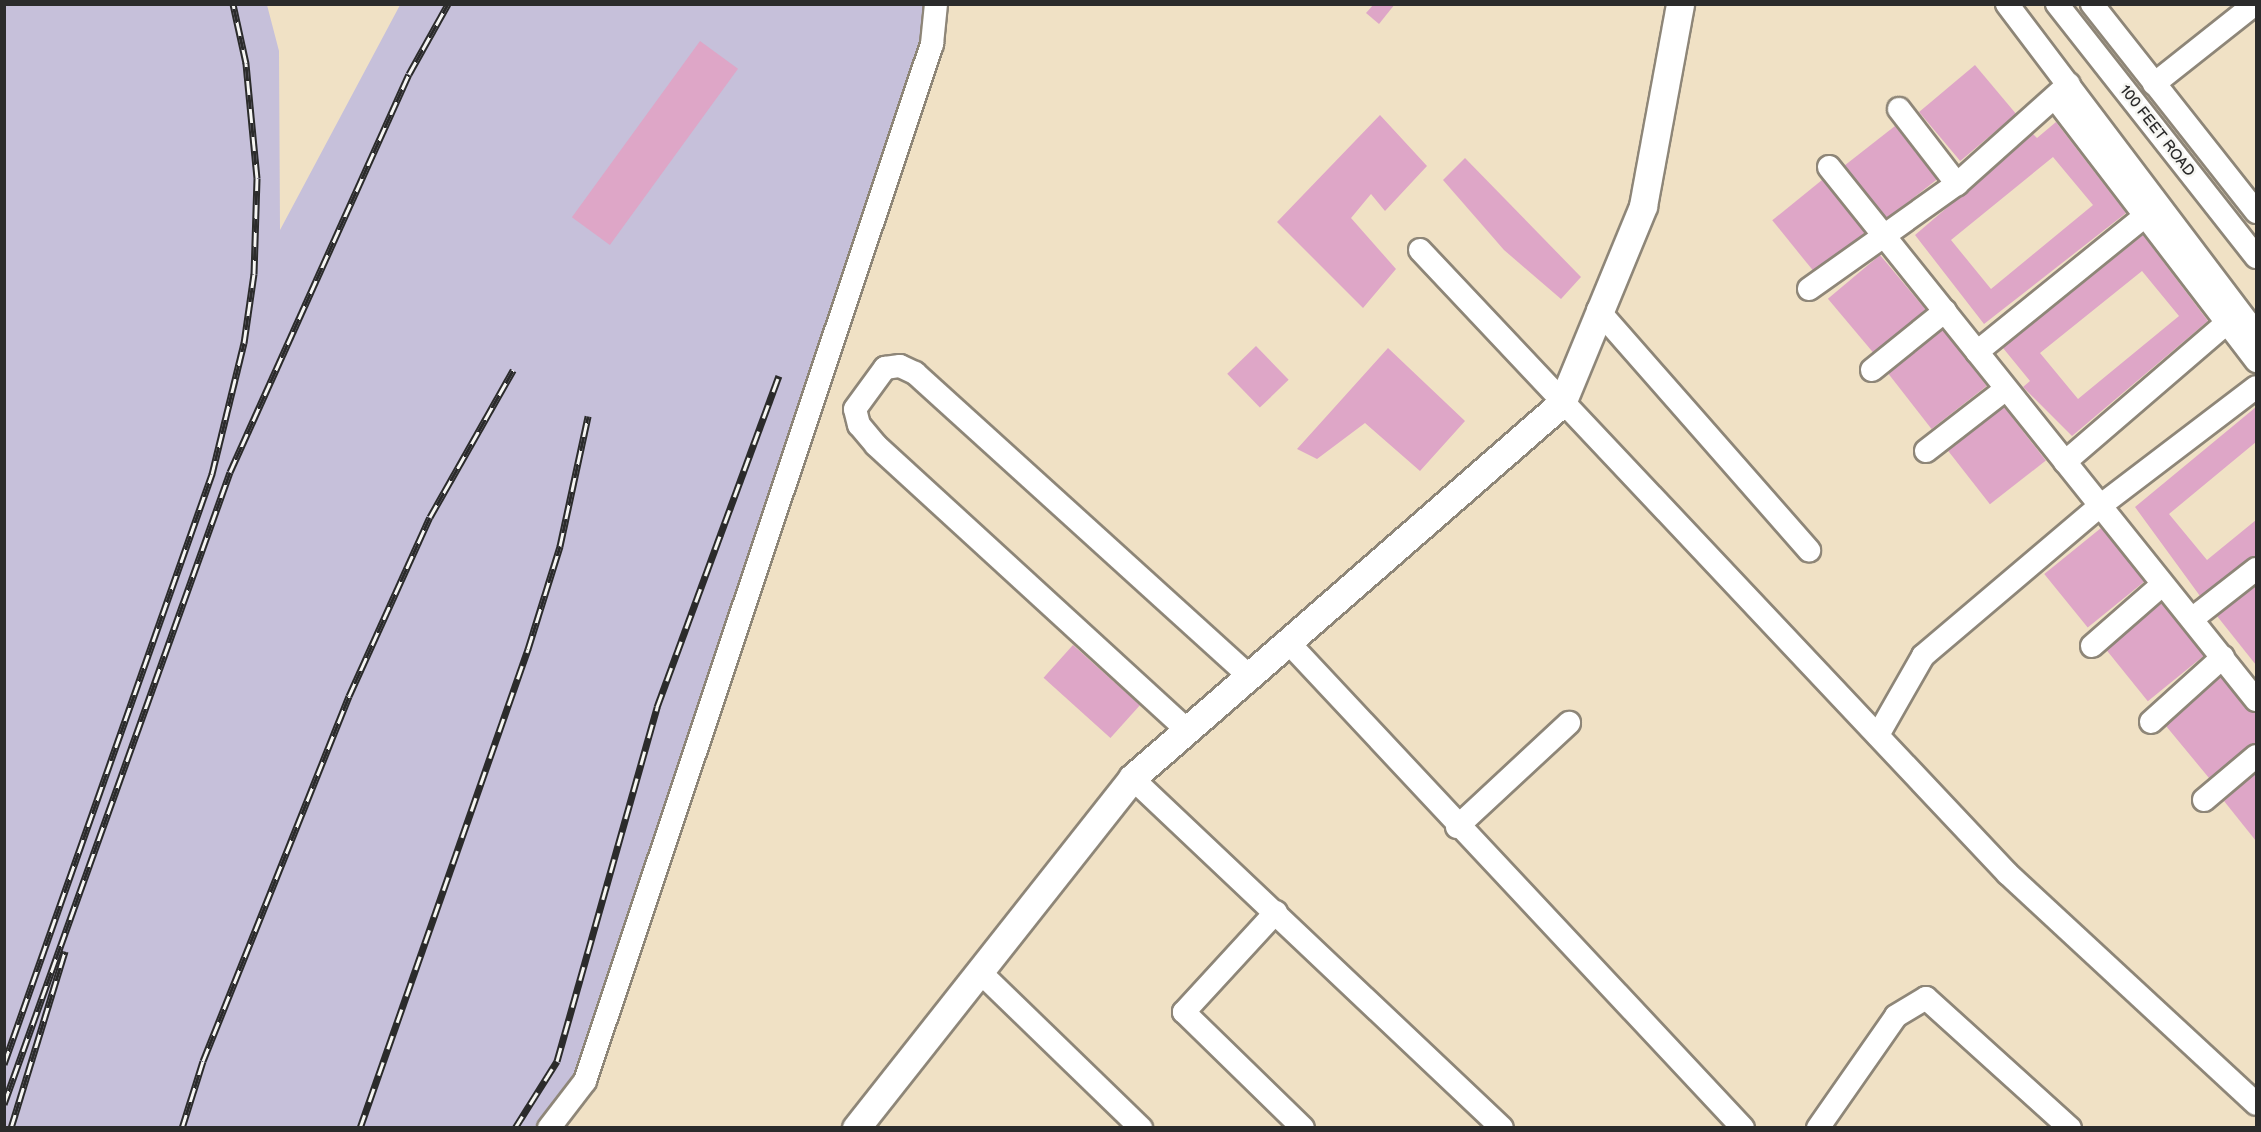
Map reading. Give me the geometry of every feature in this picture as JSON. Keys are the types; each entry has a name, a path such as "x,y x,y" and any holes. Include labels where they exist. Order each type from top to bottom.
{"street":[{"path":"549,1128 585,1081 932,44 936,4"},
{"path":"856,1128 981,973 1132,778 1562,404 1598,310 1643,206 1680,4"},
{"path":"2007,4 2063,92 2235,318 2256,361"},
{"name":"100 FEET ROAD","path":"2057,4 2256,257"},
{"path":"2092,4 2154,84 2252,198 2222,213"},
{"path":"2154,84 2256,4"},
{"path":"1809,289 1957,184 2063,92"},
{"path":"1899,109 1957,184"},
{"path":"1829,167 2256,700"},
{"path":"1977,352 2154,210"},
{"path":"1419,250 2008,874 2256,1104"},
{"path":"1598,310 1809,550"},
{"path":"1872,370 1946,311"},
{"path":"2235,318 2256,333"},
{"path":"2065,462 2235,318"},
{"path":"1188,730 876,445 859,425 855,409 885,368 900,366 915,373 1249,676"},
{"path":"1878,735 1923,656 2100,506 2256,387"},
{"path":"1926,452 2006,389"},
{"path":"2192,619 2256,569"},
{"path":"2092,646 2163,585"},
{"path":"1288,642 1457,827 1743,1128"},
{"path":"2151,722 2223,657"},
{"path":"1457,827 1569,723"},
{"path":"2204,800 2256,756"},
{"path":"1132,778 1276,912 1488,1123"},
{"path":"1276,912 1184,1012 1303,1128"},
{"path":"981,973 1141,1128"},
{"path":"1818,1128 1896,1016 1926,998 2070,1128"}],"shaded area":[{"path":"5,5 267,5 279,51 280,230 400,5 930,5 937,12 583,1079 547,1127 5,1128"}],"building":[{"path":"1374,4 1395,4 1379,24 1366,13"},
{"path":"700,41 738,69 610,245 572,217"},
{"path":"1975,65 2016,114 1960,161 1919,112"},
{"path":"1380,115 1427,166 1385,211 1371,194 1351,218 1396,269 1363,308 1277,222"},
{"path":"2056,122 2126,213 1984,324 1915,235 2033,134 2037,138","holes":["2053,157 2093,205 1991,289 1951,240"]},
{"path":"1895,126 1937,180 1886,219 1845,165"},
{"path":"1465,158 1581,277 1561,299 1504,250 1443,180"},
{"path":"1822,180 1865,233 1815,273 1772,220"},
{"path":"2143,235 2208,321 2072,436 2023,387 2030,381 2003,348","holes":["2142,271 2179,316 2078,399 2040,353"]},
{"path":"1880,255 1926,309 1874,353 1828,299"},
{"path":"1943,330 1987,386 1932,429 1888,373"},
{"path":"1256,346 1289,380 1260,408 1227,374"},
{"path":"1388,348 1465,421 1420,471 1365,423 1317,459 1297,449"},
{"path":"2004,407 2046,461 1990,504 1948,451"},
{"path":"2256,407 2256,442 2169,514 2207,560 2256,520 2256,556 2200,596 2135,507"},
{"path":"2101,528 2144,582 2088,628 2044,574"},
{"path":"2256,586 2256,665 2217,616"},
{"path":"2161,603 2204,656 2148,701 2105,648"},
{"path":"1073,645 1140,705 1110,738 1044,678"},
{"path":"2221,677 2245,708 2256,713 2256,743 2209,778 2166,726"},
{"path":"2256,773 2256,841 2224,801"}],"railway":[{"path":"4,1064 212,474 244,343 254,274 257,178 246,63 233,4"},
{"path":"4,1104 230,472 409,74 448,4"},
{"path":"182,1128 203,1061 349,696 430,517 513,370"},
{"path":"515,1128 557,1061 657,707 779,376"},
{"path":"360,1128 528,649 560,546 588,416"},
{"path":"11,1128 65,951"}]}
